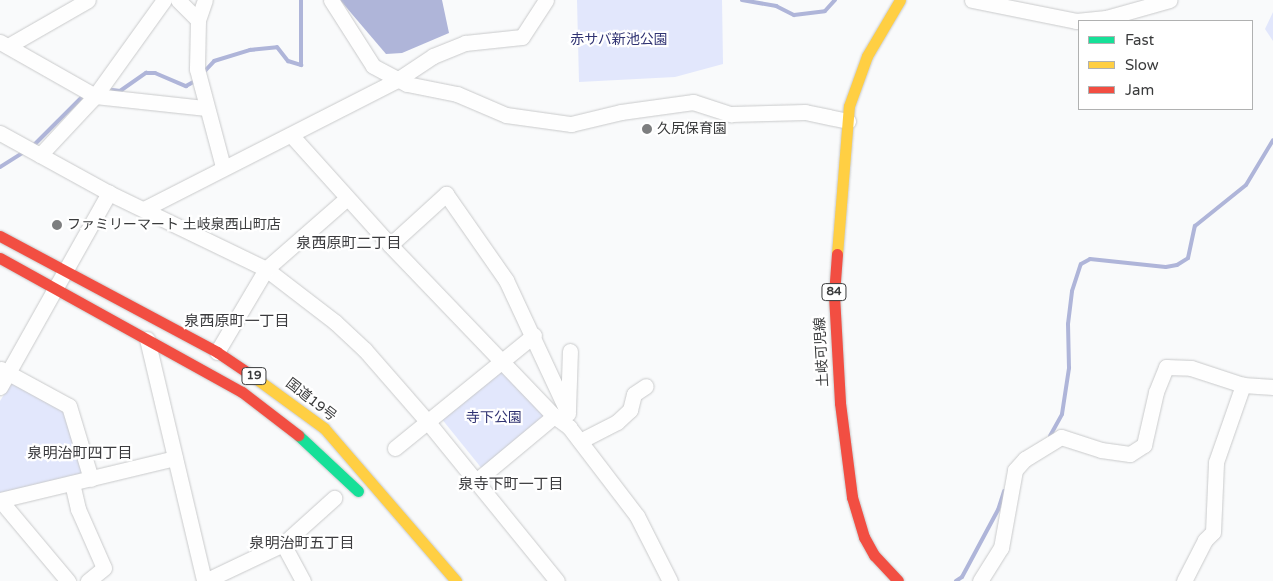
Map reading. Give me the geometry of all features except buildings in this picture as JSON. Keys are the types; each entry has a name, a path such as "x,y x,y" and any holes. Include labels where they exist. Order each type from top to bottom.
{"main road":[{"name":"土岐可児線","path":"898,581 874,555 864,537 852,497 840,403 834,295 848,121 854,86 867,56 900,0"},
{"name":"国道19号","path":"0,236 64,272 217,352 324,428 358,464 456,581"},
{"name":"19","path":"0,258 242,392 272,414 342,474 366,501"}],"street":[{"path":"4,44 88,0"},
{"path":"40,155 95,96 164,0"},
{"path":"178,0 198,20"},
{"path":"205,0 198,20 197,70 223,167"},
{"path":"331,0 373,66 385,70 397,80 458,94 506,115 571,124 621,112 693,102 731,114 805,112 848,121"},
{"path":"144,209 223,167 292,136 397,80 432,56 458,46 522,37 546,0"},
{"path":"972,0 1078,21"},
{"path":"1086,20 1106,18 1170,0"},
{"path":"4,44 95,96 206,108"},
{"path":"0,133 109,193 266,269 359,345 427,421 557,581"},
{"path":"292,136 346,199 501,362 564,419 638,516 670,581"},
{"path":"0,387 4,371 56,290 64,272 109,193"},
{"path":"390,245 446,194 506,280 534,335 564,419"},
{"path":"217,352 266,269 346,199"},
{"path":"395,448 534,335"},
{"path":"148,339 204,581 282,544 334,498"},
{"path":"476,481 564,419 570,350"},
{"path":"980,581 1001,548 1015,470 1024,459 1061,436 1101,450 1130,454 1144,445 1156,392 1166,367 1191,368 1243,385 1273,386"},
{"path":"4,371 69,406 91,479"},
{"path":"1184,581 1205,540 1213,532 1216,462 1243,385"},
{"path":"580,441 617,422 630,410 634,394 646,386"},
{"path":"68,581 0,500 174,458"},
{"path":"72,483 78,509 104,568 88,581"},
{"path":"282,544 303,581"}],"green space":[{"name":"赤サバ新池公園","path":"577,0 722,0 723,64 675,77 579,82"},
{"path":"1273,12 1273,41 1265,29"},
{"name":"寺下公園","path":"499,372 503,372 545,417 483,470 441,418"},
{"path":"12,382 66,409 85,474 0,493 0,401"}],"water":[{"path":"340,0 442,0 449,33 402,53 386,54"}],"waterway":[{"path":"203,73 214,61 250,50 277,47 288,61 301,65 301,0"},
{"path":"742,0 776,6 794,15 825,11 835,0"},
{"path":"105,89 120,91 146,73 155,73 186,86 197,80"},
{"path":"32,147 85,94"},
{"path":"1050,436 1062,414 1069,368 1068,324 1072,291 1081,264 1090,259 1166,267 1177,265 1188,258 1195,226 1246,185 1273,140"},
{"path":"0,167 24,152"},
{"path":"956,581 962,577 998,510 1004,491"}],"traffic: fast":[{"path":"298,435 358,491"}],"traffic: slow":[{"path":"837,254 849,106 867,56 900,0"},
{"path":"254,377 324,428 456,581"}],"traffic: jam":[{"path":"0,236 217,352 254,377"},
{"path":"837,254 834,295 840,403 852,497 864,537 874,555 898,581"},
{"path":"0,258 242,392 298,435"}],"place":[{"name":"久尻保育園","path":"647,129"},
{"name":"ファミリーマート 土岐泉西山町店","path":"57,225"}],"district":[{"name":"泉西原町二丁目","path":"349,244"},
{"name":"泉西原町一丁目","path":"237,322"},
{"name":"泉明治町四丁目","path":"80,454"},
{"name":"泉寺下町一丁目","path":"511,485"},
{"name":"泉明治町五丁目","path":"302,544"}]}
